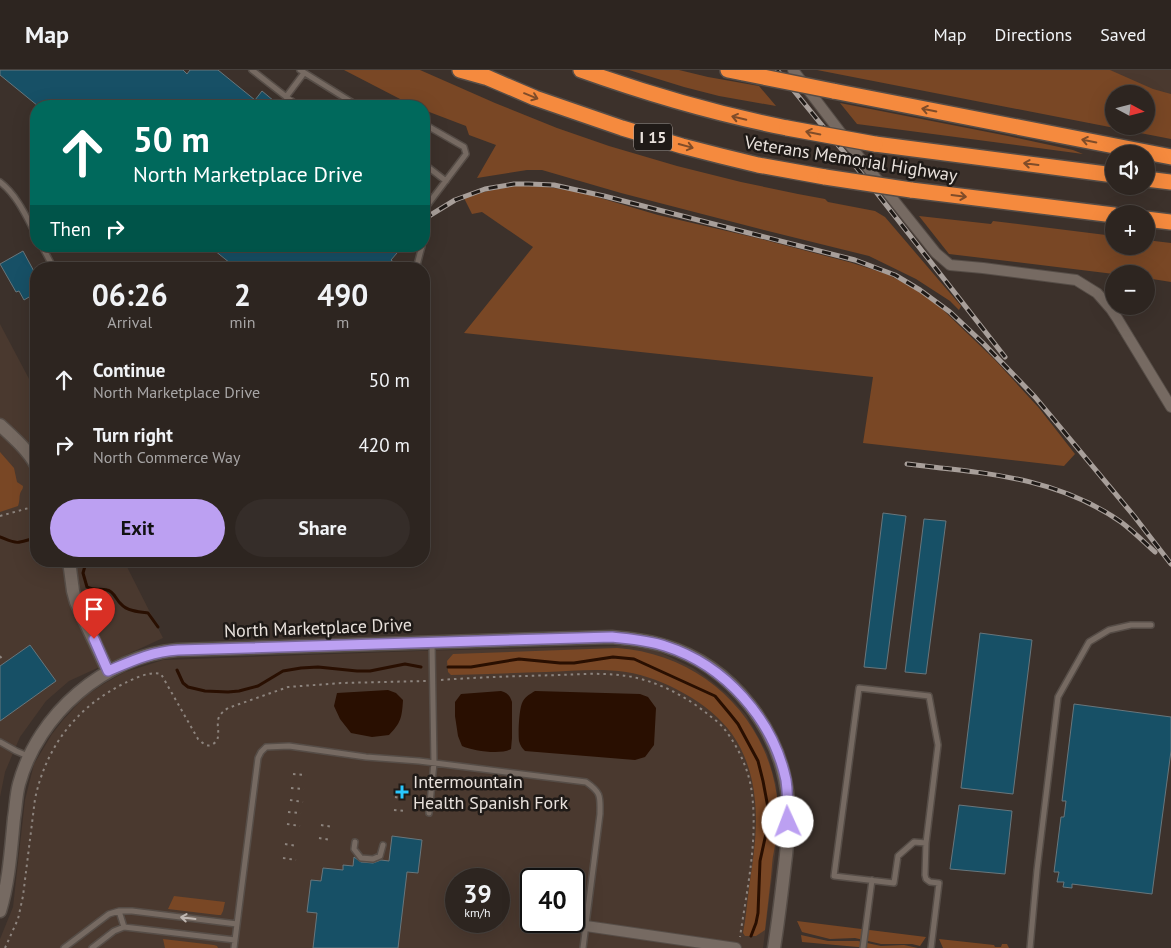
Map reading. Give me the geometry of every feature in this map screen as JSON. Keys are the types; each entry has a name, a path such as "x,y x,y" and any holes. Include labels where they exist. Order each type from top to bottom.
{"highway":[{"name":"Veterans Memorial Highway","path":"460,70 481,74 535,98 622,128 758,164 825,177 911,190 1105,213"},
{"name":"Veterans Memorial Highway","path":"581,70 675,101 787,128 875,144 1105,174"},
{"path":"735,71 1171,157"},
{"path":"1155,180 1171,182"},
{"path":"1155,220 1171,222"}],"street":[{"path":"792,70 936,253 950,265 1076,280 1097,293 1117,318 1171,407"},
{"path":"0,425 16,440 30,458"},
{"path":"70,567 76,602 108,671"},
{"name":"North Marketplace Drive","path":"0,911 16,800 29,756 40,736 67,702 108,671 148,654 164,651 612,637 666,646 690,656 707,666 723,678 750,705 771,738 786,780 788,801 788,836 774,948"},
{"path":"586,926 736,948"}],"lane":[{"path":"252,70 291,100"},
{"path":"286,96 302,71 348,100"},
{"path":"430,128 465,149 466,154 430,200"},
{"path":"430,169 446,181"},
{"path":"0,182 17,200 30,224"},
{"path":"1030,948 1058,697 1089,642 1109,630 1131,625 1151,625"},
{"path":"429,813 434,763 432,642"},
{"path":"926,843 914,842 898,856 894,883 834,876 859,688 929,696 938,745 926,843 926,879 930,882 939,883 931,948"},
{"path":"0,742 29,756"},
{"path":"234,948 258,758 266,747 289,746 366,757 434,763 586,782 596,788 600,796 600,814 584,948"},
{"path":"355,842 354,849 361,858 373,859 380,856 383,844"},
{"path":"863,948 872,880"},
{"path":"64,948 104,917 119,911 237,924"},
{"path":"119,911 124,927"},
{"path":"92,948 114,931 124,927 235,940"}],"path":[{"path":"0,516 30,508"},
{"path":"5,948 18,919 35,799 44,768 62,735 76,718 103,696 132,680 152,673 161,674 198,739 206,746 210,746 218,739 218,722 222,712 228,708 288,687 422,681"},
{"path":"446,679 619,675 665,687 699,707 721,726 735,745 746,766 753,807 751,859 740,937"},
{"path":"293,774 306,775"},
{"path":"291,788 304,789"},
{"path":"395,798 407,799"},
{"path":"290,800 302,802"},
{"path":"394,810 406,811"},
{"path":"288,812 301,813"},
{"path":"287,824 300,826"},
{"path":"321,825 333,827"},
{"path":"319,838 331,840"},
{"path":"285,844 297,846"},
{"path":"283,858 296,860"}],"shaded area":[{"path":"344,70 420,70 557,128 609,146 741,182 875,211 885,217 961,306 959,310 950,301 916,279 869,256 621,193 542,170 527,170 477,178 496,145 469,135 466,126 430,112 430,100 402,100"},
{"path":"629,70 679,70 759,86 776,106 719,96"},
{"path":"817,70 1110,70 1144,85 1105,85 1105,126"},
{"path":"1106,70 1171,70 1171,101 1155,93 1155,85 1137,85"},
{"path":"1155,90 1171,94 1171,139 1150,135 1155,135"},
{"path":"840,103 1008,136 1073,150 1083,154 857,124"},
{"path":"524,185 580,192 658,215 757,238 887,274 914,288 940,307 995,360 1039,408 1075,454 1064,466 863,443 873,377 464,333 533,247 482,212 472,214 464,198 479,193"},
{"path":"919,216 991,224 993,221 1105,235 1105,255 1155,255 1155,241 1171,243 1171,282 1155,279 1155,265 1105,265 1105,273 949,254"},
{"path":"0,324 30,381 30,567 127,567 163,638 69,681 46,701 20,737 5,772 0,797"},
{"path":"0,452 14,468 17,482 23,488 18,506 0,512"},
{"name":"Intermountain Health Spanish Fork","path":"622,646 655,650 693,668 728,695 746,715 767,753 776,784 778,831 763,948 0,948 0,939 13,907 25,800 34,764 52,734 84,697 125,672 163,660"},
{"path":"617,648 648,653 677,663 704,678 727,697 747,719 762,745 773,774 778,817 765,930 756,936 745,936 743,933 755,834 756,812 753,783 745,758 737,742 723,723 711,712 699,702 670,686 626,672 586,670 451,675 448,672 447,661 453,654"},
{"path":"388,690 396,693 403,700 400,719 393,731 389,735 372,737 351,733 340,719 334,706 337,693"},
{"path":"501,691 508,695 512,702 511,749 501,752 487,752 462,746 458,736 455,702 461,694"},
{"path":"535,691 640,694 648,697 656,708 654,745 645,757 635,760 525,751 519,741 521,709 524,699"},
{"path":"174,896 225,902 221,915 168,909"},
{"path":"797,921 926,937 920,946 912,944 881,944 855,938 830,939 802,932"},
{"path":"801,935 828,941 858,941 881,946 904,945 918,948 869,948 802,942"},
{"path":"163,939 214,945 218,948 165,948"},
{"path":"939,939 994,945 995,947 1007,944 1009,948 943,948"}],"building":[{"path":"0,70 183,70 187,74 190,70 218,70 255,100 31,100 0,75"},
{"path":"262,91 273,100 255,100"},
{"path":"23,251 30,264 30,296 24,300 19,291 16,292 0,264"},
{"path":"216,252 398,252 391,260 393,262 229,262"},
{"path":"883,513 906,516 886,669 864,667"},
{"path":"924,519 946,521 926,674 905,672"},
{"path":"980,633 1032,640 1013,794 961,788"},
{"path":"30,645 56,681 0,721 0,666"},
{"path":"1074,704 1171,717 1171,751 1152,894 1072,884 1072,888 1063,887 1064,882 1057,882 1059,872 1054,872 1061,817 1064,817 1066,801 1062,801"},
{"path":"959,805 1012,811 1005,874 950,869"},
{"path":"392,836 422,840 418,873 407,872 398,948 313,948 317,913 307,912 311,880 321,881 323,868 343,870 343,865 353,866 354,857 361,862 389,861"}],"waterway":[{"path":"0,537 13,542 30,539"},
{"path":"85,567 83,573 87,587 109,591 126,608 148,613 158,627"},
{"path":"448,667 471,667 519,659 560,663 574,663 613,657 634,659 715,696 738,724 758,761 769,813 760,861 758,913 751,936"},
{"path":"177,670 183,683 188,687 205,691 228,692 258,686 283,671 301,668 318,667 370,671 405,664 421,667"}],"railway":[{"path":"777,70 869,183 1005,357"},
{"path":"430,215 455,200 485,189 514,184 554,185 855,260 895,275 920,290 950,312 1035,397 1134,516 1171,564"},
{"path":"907,464 963,470 1018,479 1070,495 1096,507 1121,522 1155,552"}],"place":[{"name":"Intermountain Health Spanish Fork","path":"402,792"}],"route":[{"path":"94,639 108,671 148,654 178,650 612,637 666,646 690,656 707,666 739,692 750,705 771,738 779,758 786,780 788,822"}]}
